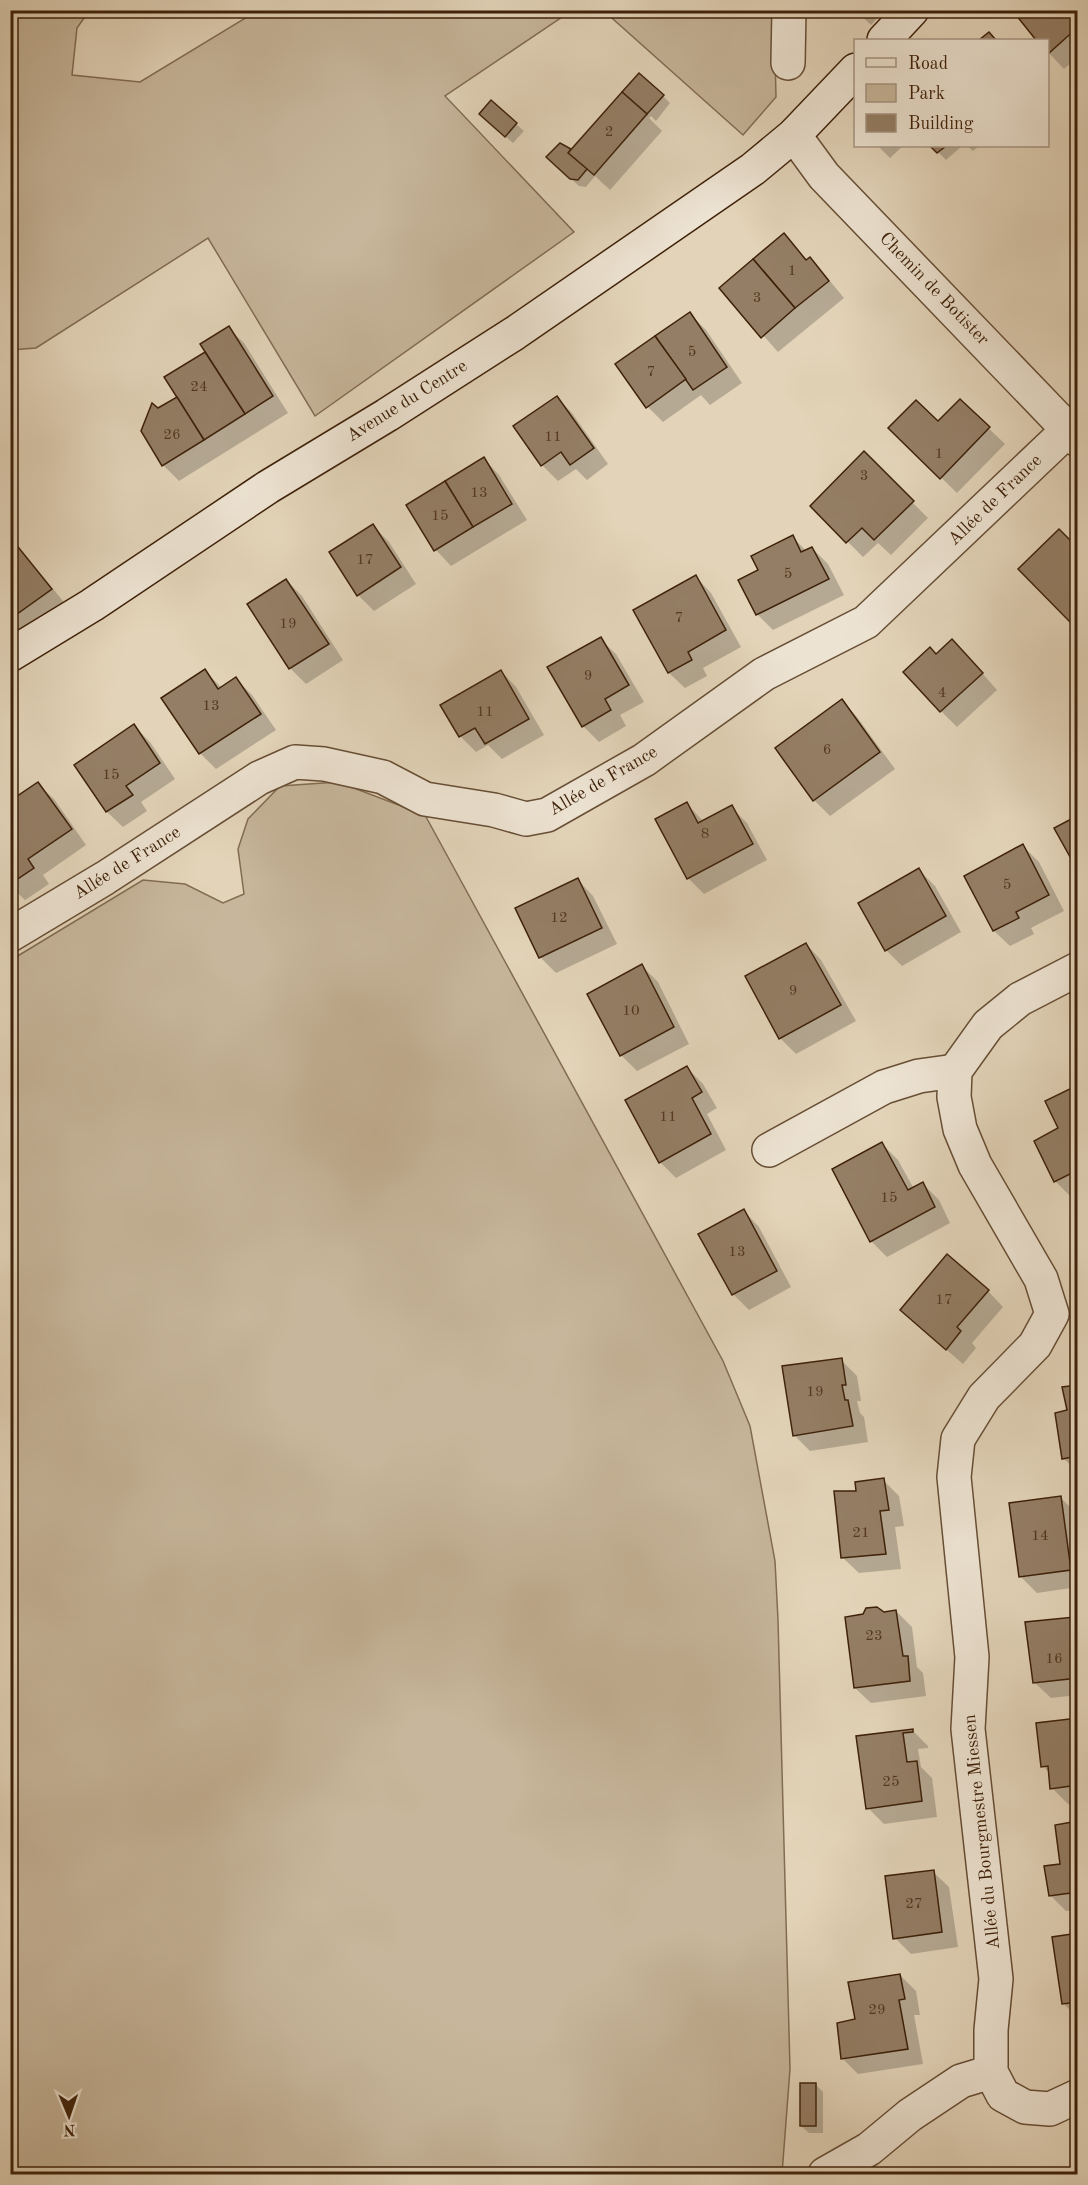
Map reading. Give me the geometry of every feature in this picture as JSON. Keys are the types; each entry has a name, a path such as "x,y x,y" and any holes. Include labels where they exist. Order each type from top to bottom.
{"street":[{"path":"788,63 789,10"},
{"path":"885,39 912,10"},
{"name":"Avenue du Centre","path":"10,655 92,605 268,487 387,415 515,333 753,169 794,135 854,71"},
{"name":"Chemin de Botister","path":"794,135 824,176 1073,435"},
{"name":"Allée de France","path":"10,935 105,878 259,778 295,762 324,764 383,777 425,799 494,810 526,819 547,815 644,760 764,674 866,622 1073,435"},
{"path":"769,1150 884,1087 919,1076 955,1071 988,1025 1020,999 1077,969"},
{"name":"Allée du Bourgmestre Miessen","path":"955,1071 954,1097 960,1129 975,1165 1041,1279 1052,1314 1035,1345 984,1397 958,1439 954,1477 972,1657 968,1729 996,1979 991,2030 991,2072"},
{"path":"825,2175 869,2149 910,2115 961,2081 991,2072 1003,2095 1025,2107 1050,2109 1077,2096"}],"green space":[{"path":"11,10 89,11 77,28 72,75 140,82 257,11 571,11 445,96 574,232 315,416 208,238 36,348 11,350"},
{"path":"604,11 774,11 776,97 743,135"},
{"path":"338,782 425,815 723,1361 750,1426 775,1561 778,1620 790,2069 782,2174 11,2174 11,960 143,880 185,884 223,903 244,894 238,849 248,819 280,786"}],"building":[{"path":"1012,10 1066,10 1078,22 1078,27 1049,53 1049,39 1035,39"},
{"path":"989,32 995,39 980,39"},
{"path":"639,73 664,95 647,114 622,92"},
{"path":"622,92 647,114 594,175 568,153"},
{"path":"491,100 517,123 505,137 479,114"},
{"path":"560,143 571,149 568,153 587,169 578,180 570,179 546,157"},
{"path":"931,147 945,147 937,153"},
{"path":"784,233 806,260 810,257 829,281 795,308 753,259"},
{"path":"753,259 795,308 761,338 719,288"},
{"path":"690,312 727,367 693,390 655,336"},
{"path":"229,326 273,396 245,414 200,344"},
{"path":"655,336 686,379 646,408 615,364"},
{"path":"205,352 245,414 204,440 164,377"},
{"path":"557,396 594,448 570,465 561,452 541,466 513,426"},
{"path":"177,397 204,440 162,466 141,431 152,403 158,408"},
{"path":"960,399 990,427 940,479 888,428 916,400 938,421"},
{"path":"864,451 914,501 874,540 862,528 846,543 810,506"},
{"path":"484,457 512,504 473,527 445,481"},
{"path":"445,481 473,527 434,551 406,505"},
{"path":"373,524 401,567 357,596 329,552"},
{"path":"1059,529 1078,548 1078,614 1070,622 1018,569"},
{"path":"793,535 801,552 812,547 829,579 756,615 738,580 758,570 751,556"},
{"path":"10,537 52,589 10,619"},
{"path":"696,575 726,630 688,652 692,660 668,673 633,610"},
{"path":"286,579 329,644 289,669 247,604"},
{"path":"601,637 629,685 605,699 611,710 582,727 547,667"},
{"path":"952,639 983,673 940,712 903,672 930,647 936,654"},
{"path":"205,669 218,689 236,677 261,714 199,754 161,698"},
{"path":"501,670 529,719 485,744 475,728 459,737 440,705"},
{"path":"842,699 880,752 813,801 775,748"},
{"path":"134,724 160,763 126,786 133,795 106,812 74,765"},
{"path":"38,782 72,829 28,859 34,868 10,884 10,801"},
{"path":"687,802 698,823 732,805 753,844 687,879 655,819"},
{"path":"1078,817 1078,871 1054,828"},
{"path":"1023,844 1049,895 1016,912 1019,918 993,931 964,876"},
{"path":"919,868 946,916 885,951 858,903"},
{"path":"578,878 602,928 539,958 515,908"},
{"path":"806,943 841,1005 779,1039 745,976"},
{"path":"642,964 674,1027 620,1056 587,994"},
{"path":"687,1066 702,1092 692,1098 711,1134 659,1163 625,1100"},
{"path":"1078,1085 1078,1170 1054,1182 1034,1141 1058,1128 1045,1101"},
{"path":"882,1142 908,1190 923,1182 935,1207 870,1242 832,1169"},
{"path":"744,1209 777,1271 732,1295 698,1234"},
{"path":"947,1254 989,1290 957,1327 961,1331 946,1350 900,1310"},
{"path":"842,1358 846,1385 842,1385 845,1400 848,1400 853,1426 793,1436 782,1366"},
{"path":"1078,1385 1078,1456 1062,1459 1055,1413 1067,1410 1062,1387"},
{"path":"884,1478 889,1510 880,1511 886,1554 841,1558 834,1491 856,1491 855,1482"},
{"path":"1061,1496 1071,1570 1019,1577 1009,1503"},
{"path":"877,1607 884,1612 896,1610 903,1656 908,1656 910,1681 854,1688 845,1617 863,1614 866,1608"},
{"path":"1075,1617 1078,1641 1078,1678 1033,1683 1025,1622"},
{"path":"1078,1718 1078,1785 1050,1789 1048,1766 1041,1767 1036,1723"},
{"path":"913,1729 913,1732 903,1733 907,1762 917,1761 922,1801 866,1809 856,1736"},
{"path":"1078,1821 1078,1892 1049,1896 1044,1866 1060,1864 1055,1825"},
{"path":"934,1870 942,1932 893,1939 885,1876"},
{"path":"1078,1933 1078,2002 1062,2004 1052,1937"},
{"path":"900,1974 905,1999 899,2000 908,2049 841,2059 837,2023 855,2019 848,1982"},
{"path":"800,2083 816,2083 816,2126 800,2126"}]}
